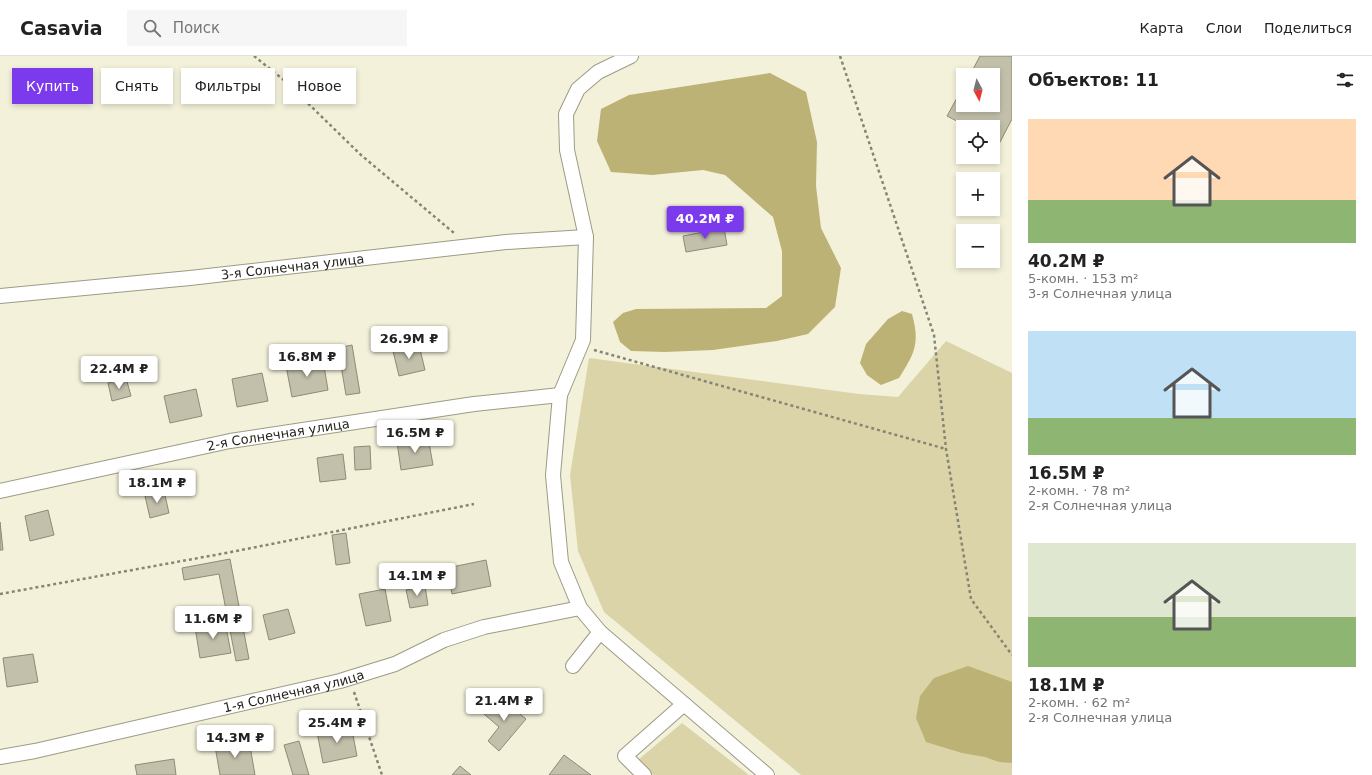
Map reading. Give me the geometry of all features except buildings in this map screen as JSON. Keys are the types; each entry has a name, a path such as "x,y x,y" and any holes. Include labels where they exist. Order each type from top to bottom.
{"street":[{"path":"631,56 598,72 578,88 566,114 566,150 586,237 583,340 560,395 554,475 561,562 580,608 600,632 767,775"},
{"name":"3-я Солнечная улица","path":"0,296 190,278 506,242 586,237"},
{"name":"2-я Солнечная улица","path":"0,491 230,441 474,404 560,395"},
{"name":"1-я Солнечная улица","path":"0,757 35,751 349,678 395,664 444,640 484,627 580,608"},
{"path":"572,666 600,632"},
{"path":"644,775 625,756 684,704"}],"path":[{"path":"254,56 285,81 361,155 469,246"},
{"path":"840,56 934,336 946,449 971,599 1012,654"},
{"path":"580,346 946,449"},
{"path":"0,594 218,554 474,504"},
{"path":"349,678 382,775"}],"shaded area":[{"path":"770,73 806,92 817,142 816,186 821,228 841,268 835,307 808,334 777,341 713,350 665,352 631,351 620,342 613,322 623,313 636,309 766,308 782,296 782,251 773,217 725,175 703,170 652,175 611,172 597,141 601,109 629,95"},
{"path":"902,311 912,314 916,333 914,348 909,362 899,378 881,385 867,375 860,363 866,344 888,319"},
{"path":"946,341 1012,373 1012,775 801,775 604,612 578,551 570,475 589,358 859,394 898,397"},
{"path":"968,666 1012,682 1012,763 999,762 985,757 962,753 926,742 916,718 920,696 934,678"},
{"path":"682,723 749,775 653,775 638,760"}]}
